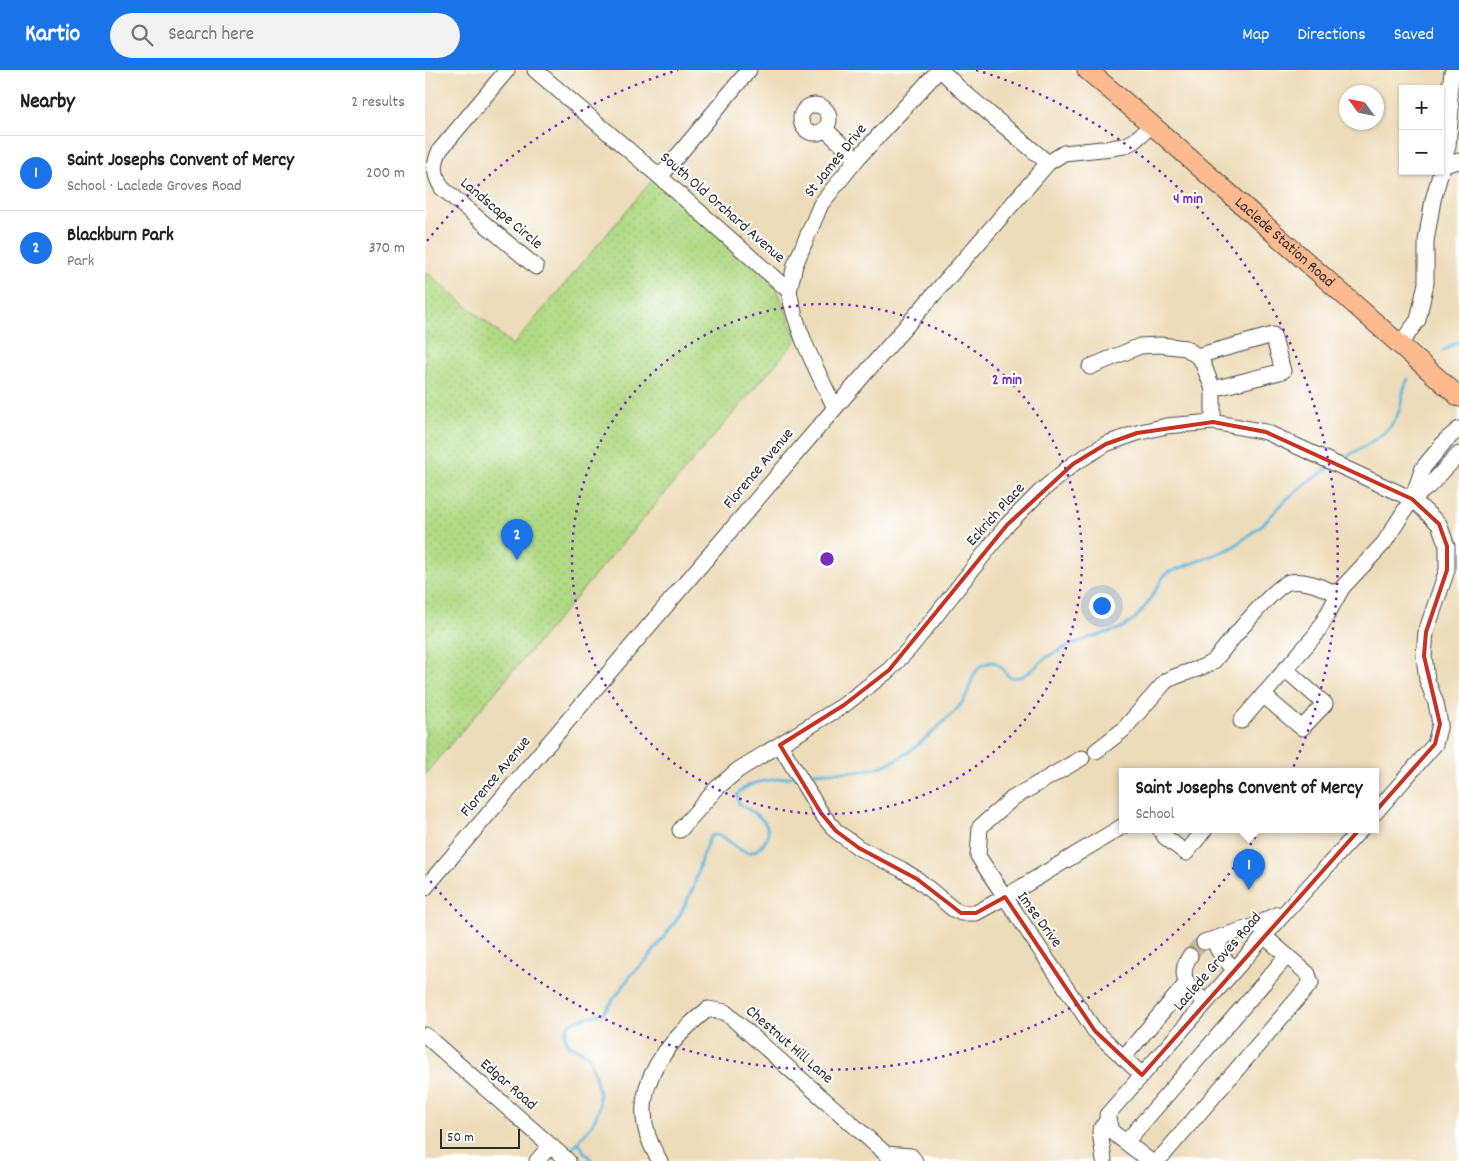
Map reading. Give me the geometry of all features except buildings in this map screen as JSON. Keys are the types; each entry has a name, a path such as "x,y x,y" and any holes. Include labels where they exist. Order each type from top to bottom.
{"main road":[{"name":"Laclede Station Road","path":"1087,70 1152,125 1459,397"}],"street":[{"name":"Landscape Circle","path":"507,70 440,150 435,163 435,170 437,180 443,188 536,267"},
{"name":"South Old Orchard Avenue","path":"535,70 789,291"},
{"path":"660,177 749,70"},
{"path":"940,70 1048,163"},
{"name":"St James Drive","path":"789,291 795,266 821,204 857,159 940,70"},
{"path":"1444,161 1454,126 1449,92 1454,70"},
{"name":"Florence Avenue","path":"425,888 835,408 1048,163 1064,153 1124,146 1134,141 1152,125"},
{"path":"825,129 857,159"},
{"path":"1444,165 1459,161"},
{"path":"1400,344 1419,320 1426,283 1426,241 1433,200 1440,175"},
{"path":"789,291 794,316 835,408"},
{"path":"1197,356 1273,335 1283,371 1213,389"},
{"path":"1090,367 1140,346 1160,345 1186,348 1201,359 1213,389 1213,422"},
{"name":"Eckrich Place","path":"680,830 717,788 738,770 844,705 889,670 921,634 1007,525 1040,492 1073,464 1106,444 1137,433 1166,426 1213,422 1266,432 1412,499"},
{"path":"1241,721 1317,633 1338,594 1351,577 1384,543 1412,499 1423,468 1446,440 1459,429"},
{"path":"1412,499 1429,486 1459,454"},
{"path":"1379,808 1435,744 1440,724 1436,703 1427,680 1424,656 1426,632 1447,570 1447,546 1439,524 1412,499"},
{"path":"1096,751 1114,739 1123,730 1166,681 1206,667 1214,660 1271,596 1286,583 1306,582 1338,594"},
{"path":"1263,695 1302,728 1325,704 1285,668"},
{"name":"Imse Drive","path":"780,744 821,813 836,831 859,848 917,879 953,909 961,913 976,913 1005,897 1095,1031 1142,1075"},
{"path":"1082,758 1013,798 980,827 978,856 1005,897 1119,828"},
{"path":"1162,833 1165,837 1186,852 1202,833"},
{"name":"Laclede Groves Road","path":"1104,1161 1100,1131 1108,1119 1107,1115 1235,968 1357,833"},
{"path":"1204,942 1267,921 1290,907"},
{"path":"1223,936 1217,948 1223,958 1235,968"},
{"path":"1156,1161 1165,1154 1311,983 1308,974 1264,936"},
{"path":"1190,956 1184,968 1187,984 1191,990 1206,1002"},
{"path":"1126,1142 1287,956"},
{"path":"1123,1058 1187,984"},
{"name":"Chestnut Hill Lane","path":"660,1161 653,1150 645,1123 645,1094 649,1078 674,1041 708,1009 725,1012 888,1157 911,1156 915,1161"},
{"name":"Edgar Road","path":"425,1035 561,1155"},
{"path":"1108,1119 1111,1131 1150,1161"},
{"path":"537,1161 561,1155"}],"highlighted area":[{"path":"1213,422 1266,432 1412,499 1439,524 1447,546 1447,570 1426,632 1424,656 1440,724 1435,744 1142,1075 1095,1031 1005,897 976,913 961,913 917,879 859,848 836,831 821,813 780,745 844,705 889,670 1007,525 1073,464 1106,444 1137,433"}],"green space":[{"path":"655,177 776,286 797,339 425,774 425,271 513,345"}],"waterway":[{"path":"1443,351 1459,341"},
{"path":"1340,461 1372,442 1393,423 1399,411 1408,379"},
{"path":"803,775 861,771 888,763 911,750 957,709 966,697 972,678 982,665 994,662 1008,676 1019,677 1062,649 1128,624 1141,611 1167,573 1232,548 1263,524 1288,498 1330,467"},
{"path":"567,1155 595,1120 599,1101 595,1075 589,1057 585,1052 569,1045 565,1035 567,1028 575,1021 604,1012 632,974 647,960 680,915 694,886 702,856 710,837 714,835 724,838 745,852 755,851 764,843 768,830 766,824 756,814 739,804 737,795 755,783 795,776"},
{"path":"579,1142 584,1152 593,1161"}],"tunnel":[{"path":"1190,956 1204,942"}],"place":[{"name":"Blackburn Park","path":"517,560"},
{"name":"Saint Josephs Convent of Mercy","path":"1249,890"}]}
